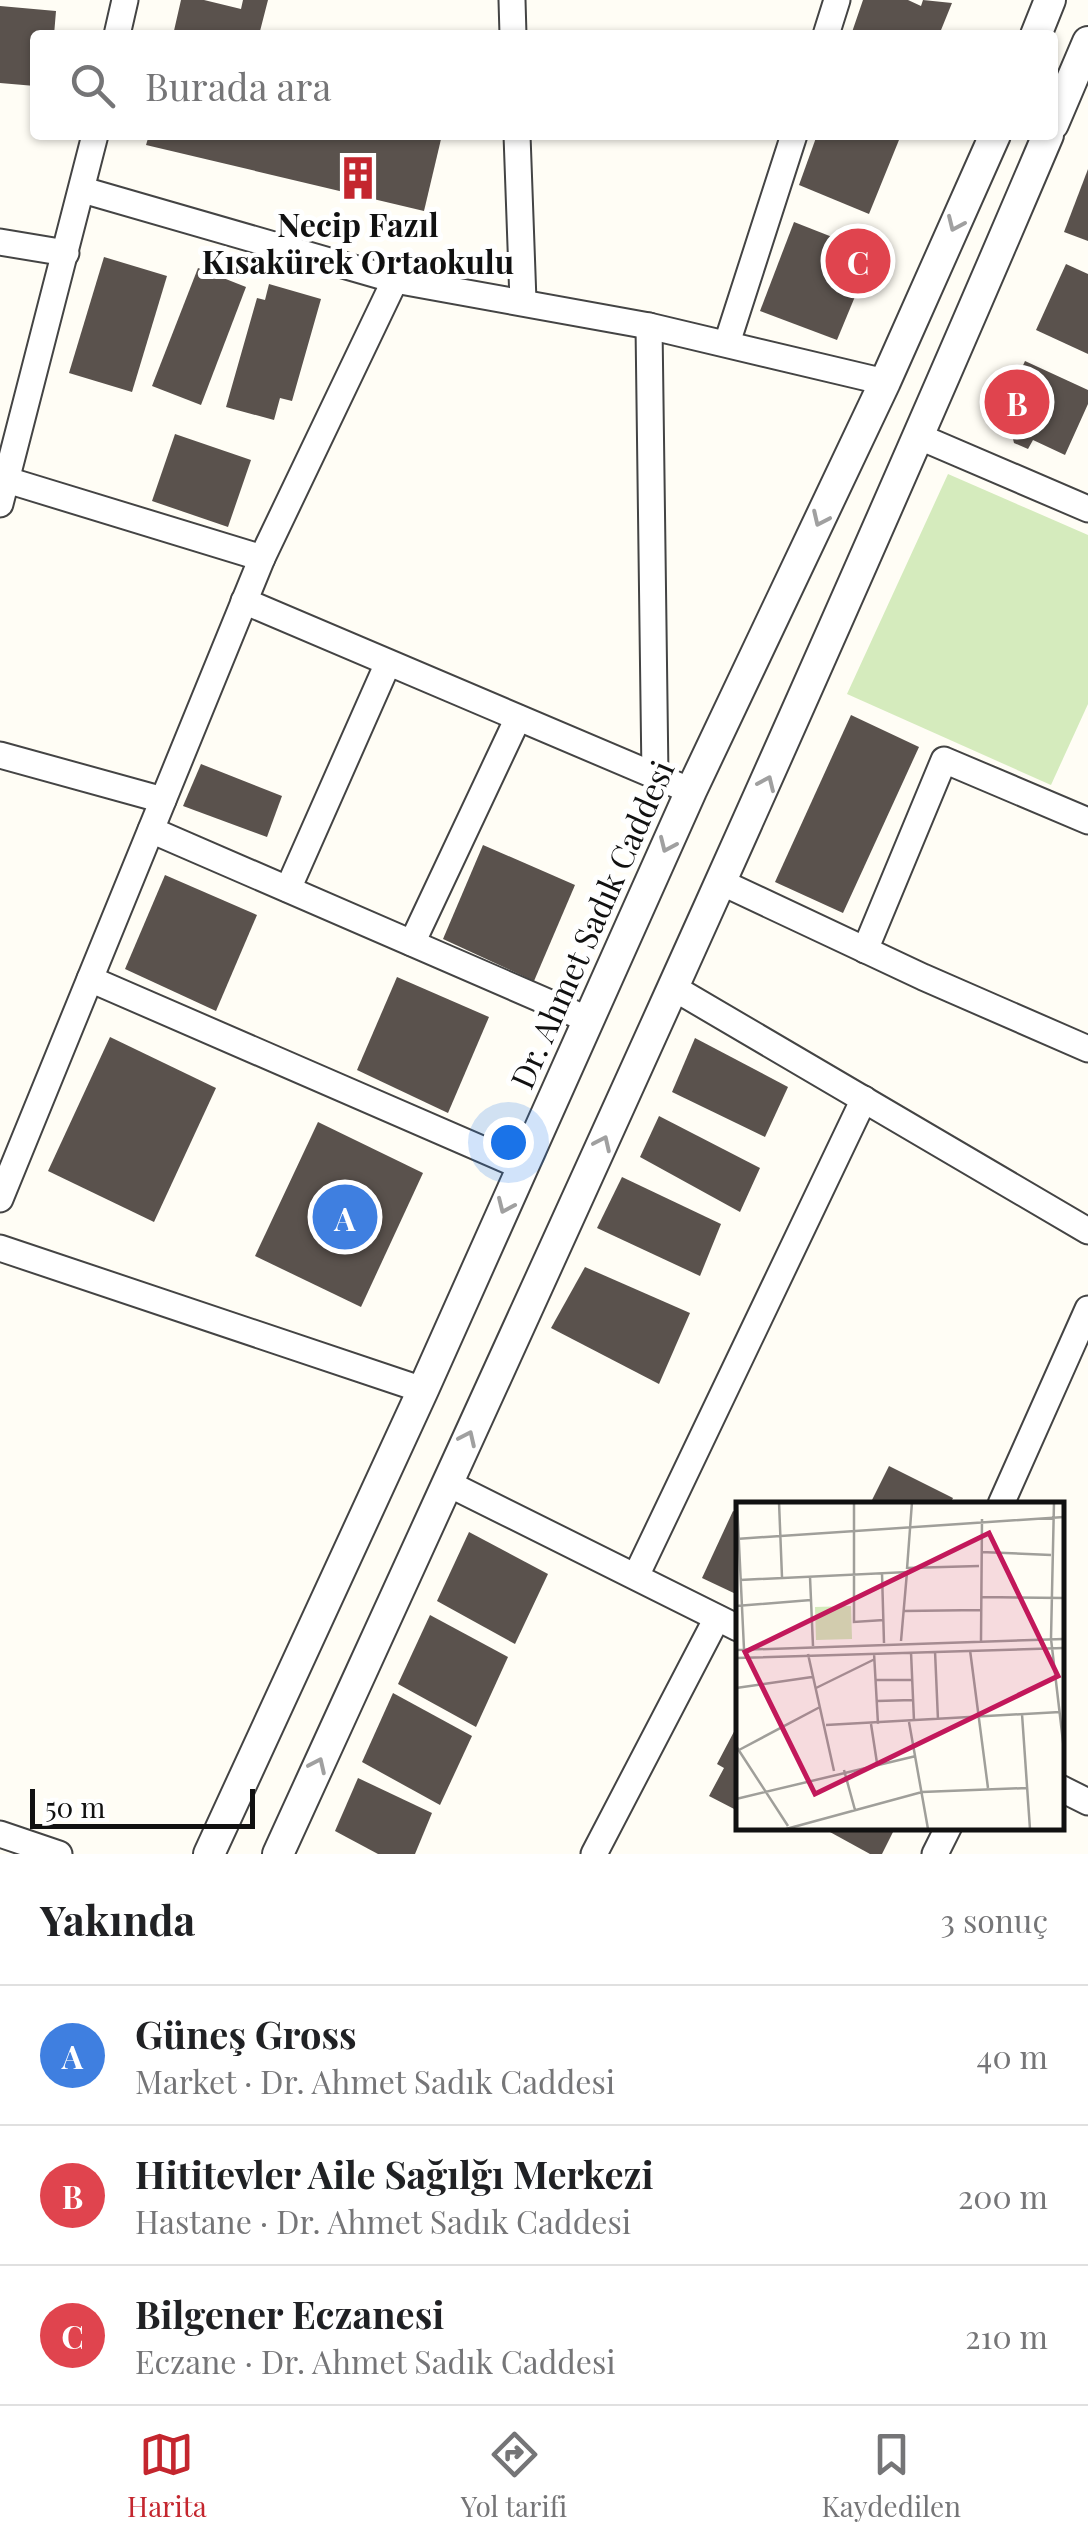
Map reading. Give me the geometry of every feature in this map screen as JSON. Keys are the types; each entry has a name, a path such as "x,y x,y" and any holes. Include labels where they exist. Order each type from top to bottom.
{"street":[{"path":"118,30 125,0"},
{"path":"512,0 513,30"},
{"path":"828,30 837,0"},
{"path":"1038,30 1050,0"},
{"path":"1058,112 1088,42"},
{"path":"94,140 4,492 262,558"},
{"path":"517,140 523,301"},
{"path":"727,343 792,140"},
{"name":"Dr. Ahmet Sadık Caddesi","path":"209,1854 691,791 884,382 993,140"},
{"path":"278,1854 723,883 1046,140"},
{"path":"83,190 395,280 649,326 884,382"},
{"path":"0,242 66,253"},
{"path":"0,1199 262,558 395,280"},
{"path":"649,326 654,776"},
{"path":"920,437 1088,509"},
{"path":"244,601 691,791"},
{"path":"288,889 388,662"},
{"path":"412,943 518,718"},
{"path":"0,755 164,800"},
{"path":"865,950 944,760 1088,821"},
{"path":"151,830 588,1020"},
{"path":"723,883 1088,1050"},
{"path":"90,979 523,1167"},
{"path":"674,988 1088,1232"},
{"path":"636,1576 864,1099"},
{"path":"0,1248 422,1390"},
{"path":"1002,1502 1088,1310"},
{"path":"447,1484 728,1623 594,1854"},
{"path":"1063,1790 1088,1802"},
{"path":"935,1854 948,1829"},
{"path":"0,1834 59,1854"}],"green space":[{"path":"948,474 1088,535 1088,704 1051,785 847,694"}],"building":[{"path":"181,0 204,0 241,9 243,0 268,0 260,30 174,30"},
{"path":"863,0 908,0 921,6 923,0 952,3 941,30 853,30"},
{"path":"0,6 56,11 54,30 30,30 30,86 0,83"},
{"name":"Necip Fazıl Kısakürek Ortaokulu","path":"148,140 441,140 424,211 146,145"},
{"path":"815,140 899,140 869,214 799,185"},
{"path":"1088,169 1088,241 1064,232"},
{"path":"794,222 873,253 837,340 760,311"},
{"path":"104,257 167,276 132,392 69,373"},
{"path":"1066,264 1088,274 1088,354 1036,330"},
{"path":"198,268 246,287 201,405 152,386"},
{"path":"269,284 321,299 292,401 280,398 274,420 226,407 257,298 265,300"},
{"path":"1025,361 1088,390 1088,404 1065,455 1033,440 1028,449 995,427"},
{"path":"175,434 251,460 228,527 152,501"},
{"path":"851,715 919,747 843,913 775,882"},
{"path":"201,764 282,796 267,837 183,806"},
{"path":"483,845 575,885 534,981 443,939"},
{"path":"165,875 257,915 216,1011 125,969"},
{"path":"397,977 489,1017 448,1113 357,1070"},
{"path":"110,1037 216,1088 154,1222 48,1171"},
{"path":"695,1038 788,1087 765,1137 672,1092"},
{"path":"659,1116 760,1168 740,1212 640,1157"},
{"path":"318,1122 423,1173 361,1307 255,1256"},
{"path":"622,1177 721,1224 700,1276 597,1228"},
{"path":"585,1267 690,1313 659,1384 551,1328"},
{"path":"889,1466 953,1498 951,1502 871,1502"},
{"path":"733,1511 736,1512 736,1594 702,1578"},
{"path":"469,1532 548,1574 515,1644 437,1601"},
{"path":"430,1615 508,1657 476,1727 398,1684"},
{"path":"393,1693 472,1736 440,1805 362,1762"},
{"path":"736,1728 736,1810 709,1796 724,1768 717,1764"},
{"path":"358,1778 432,1813 415,1854 378,1854 335,1831"},
{"path":"824,1829 894,1829 882,1854 870,1854"}],"place":[{"name":"Necip Fazıl Kısakürek Ortaokulu","path":"358,178"},
{"name":"Bilgener Eczanesi","path":"858,261"},
{"name":"Hititevler Aile Sağılğı Merkezi","path":"1017,402"},
{"name":"Güneş Gross","path":"345,1217"}]}
